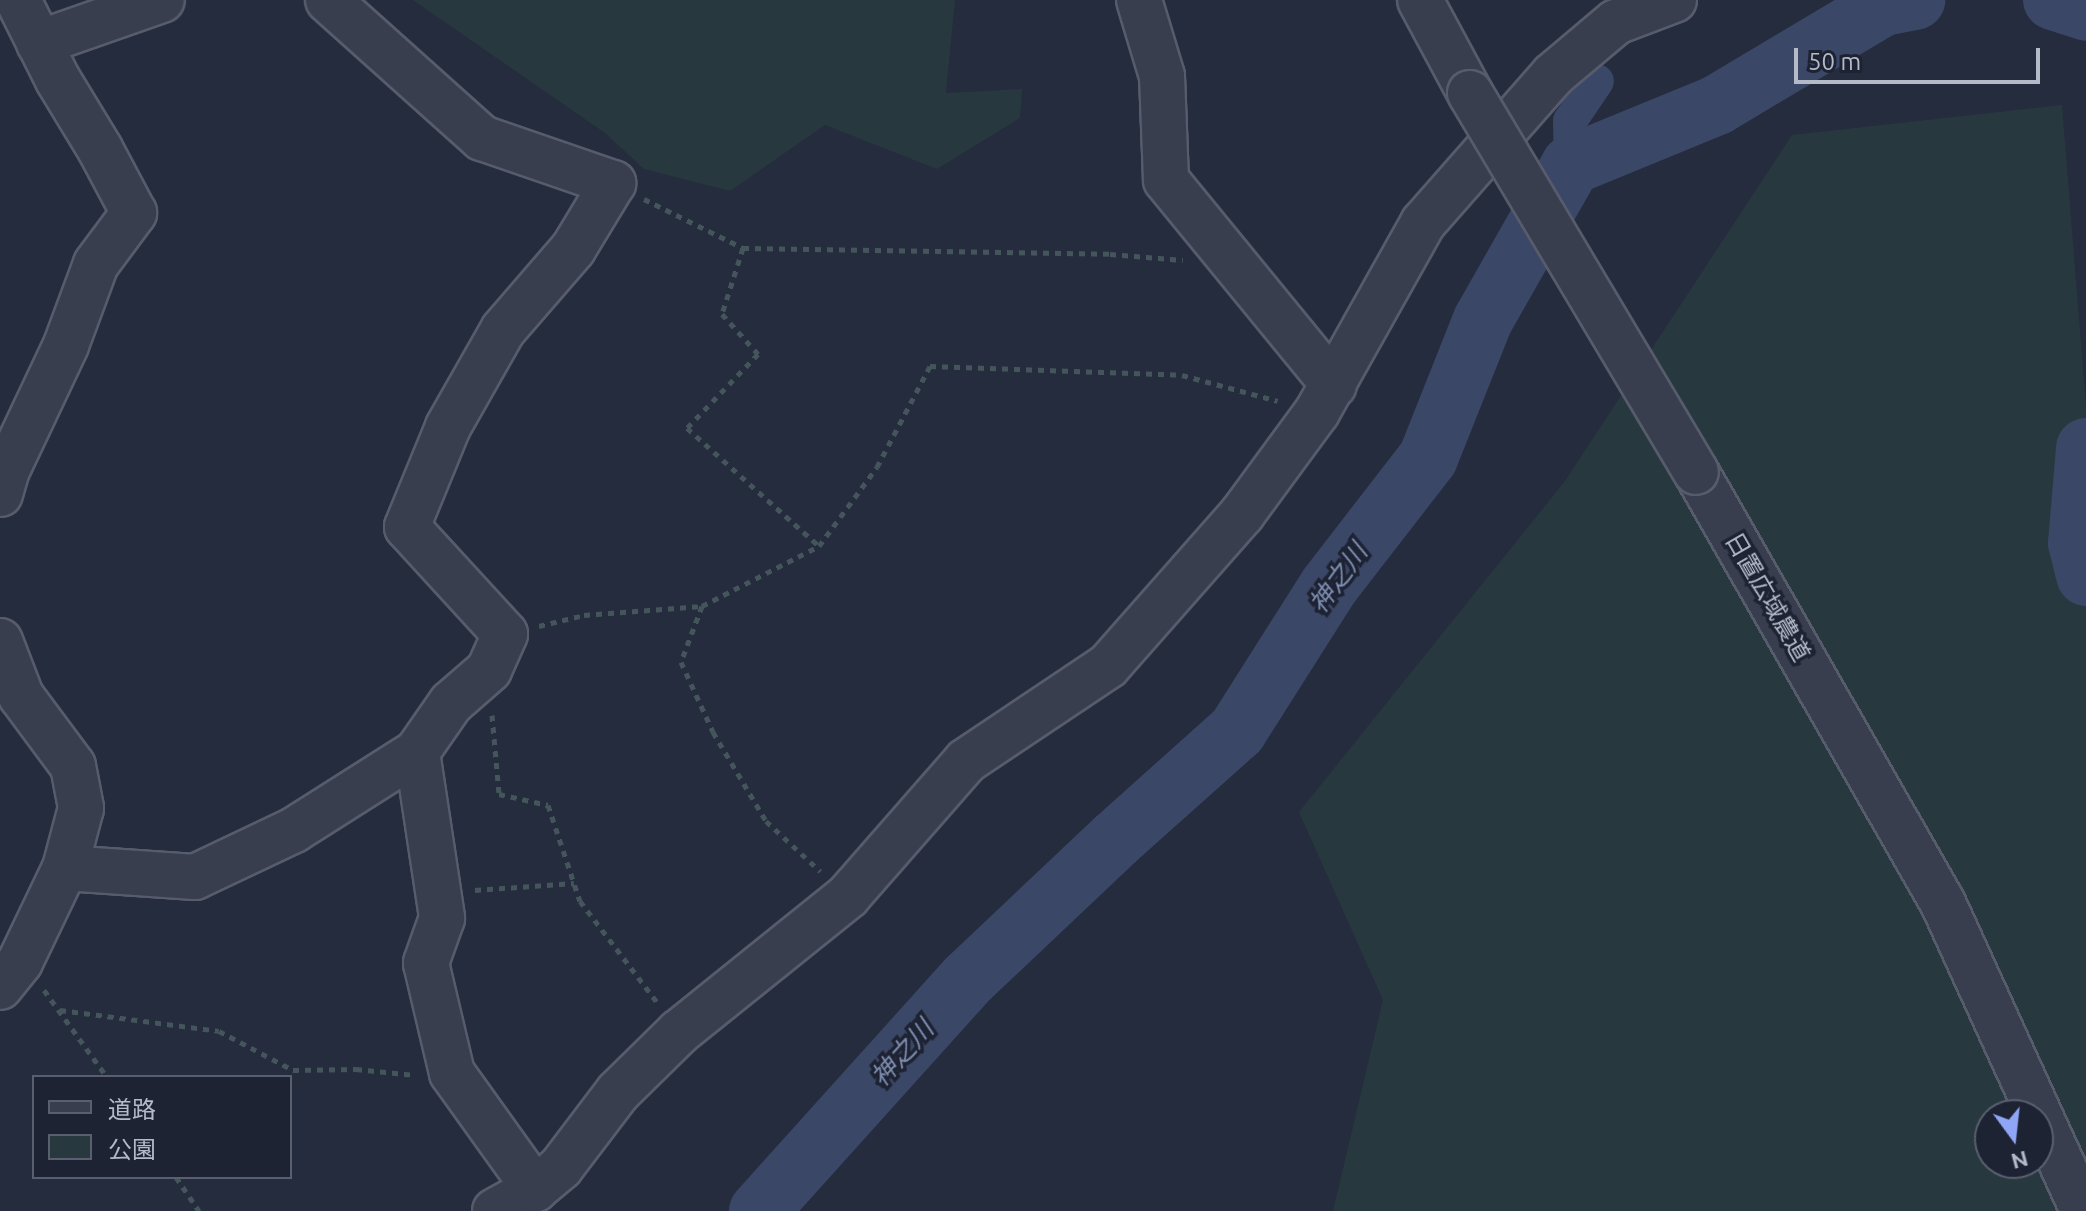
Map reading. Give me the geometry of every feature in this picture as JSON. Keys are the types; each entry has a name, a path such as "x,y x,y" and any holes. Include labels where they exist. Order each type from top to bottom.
{"street":[{"path":"0,494 7,470 66,345 96,264 134,213 18,0"},
{"path":"39,43 162,0"},
{"path":"65,868 195,877 294,830 417,752 451,703 497,652 407,527 448,427 503,330 573,249 613,183 482,138 328,0"},
{"path":"1139,0 1162,76 1166,180 1235,265 1326,398"},
{"name":"日置広域農道","path":"1420,0 1470,93 1696,472 1942,901 2083,1211"},
{"path":"495,1211 535,1189 561,1167 618,1092 679,1032 848,896 966,761 1108,666 1242,514 1326,398 1423,223 1553,75 1616,22 1674,0"},
{"path":"0,641 21,696 73,766 81,808 65,868 10,974"},
{"path":"417,752 442,918 426,963 452,1073 535,1189"}],"path":[{"path":"613,183 743,248 1110,254 1235,265"},
{"path":"743,248 722,314 758,354 687,428 819,546"},
{"path":"679,1032 580,901 548,805 499,794 497,652 584,615 702,606 819,546 877,467 930,366 1182,375 1326,398"},
{"path":"702,606 681,662 713,732 766,821 848,896"},
{"path":"439,893 574,883"},
{"path":"10,974 60,1010 106,1075"},
{"path":"60,1010 219,1031 293,1070 356,1069 423,1076 452,1073"},
{"path":"177,1179 199,1211"}],"green space":[{"path":"413,0 955,0 946,93 1022,89 1020,118 937,169 825,125 730,191 644,169 605,133"},
{"path":"2062,105 2086,406 2086,1211 1333,1211 1383,1000 1299,812 1565,481 1792,135"}],"waterway":[{"name":"神之川","path":"759,1211 968,979 1115,840 1237,731 1329,586 1428,458 1483,320 1571,165 1717,105 1883,6 1915,0"},
{"name":"神之川","path":"2053,0 2086,11"},
{"path":"1571,165 1570,121 1597,81"},
{"name":"神之川","path":"2086,448 2078,543 2086,576"}]}
